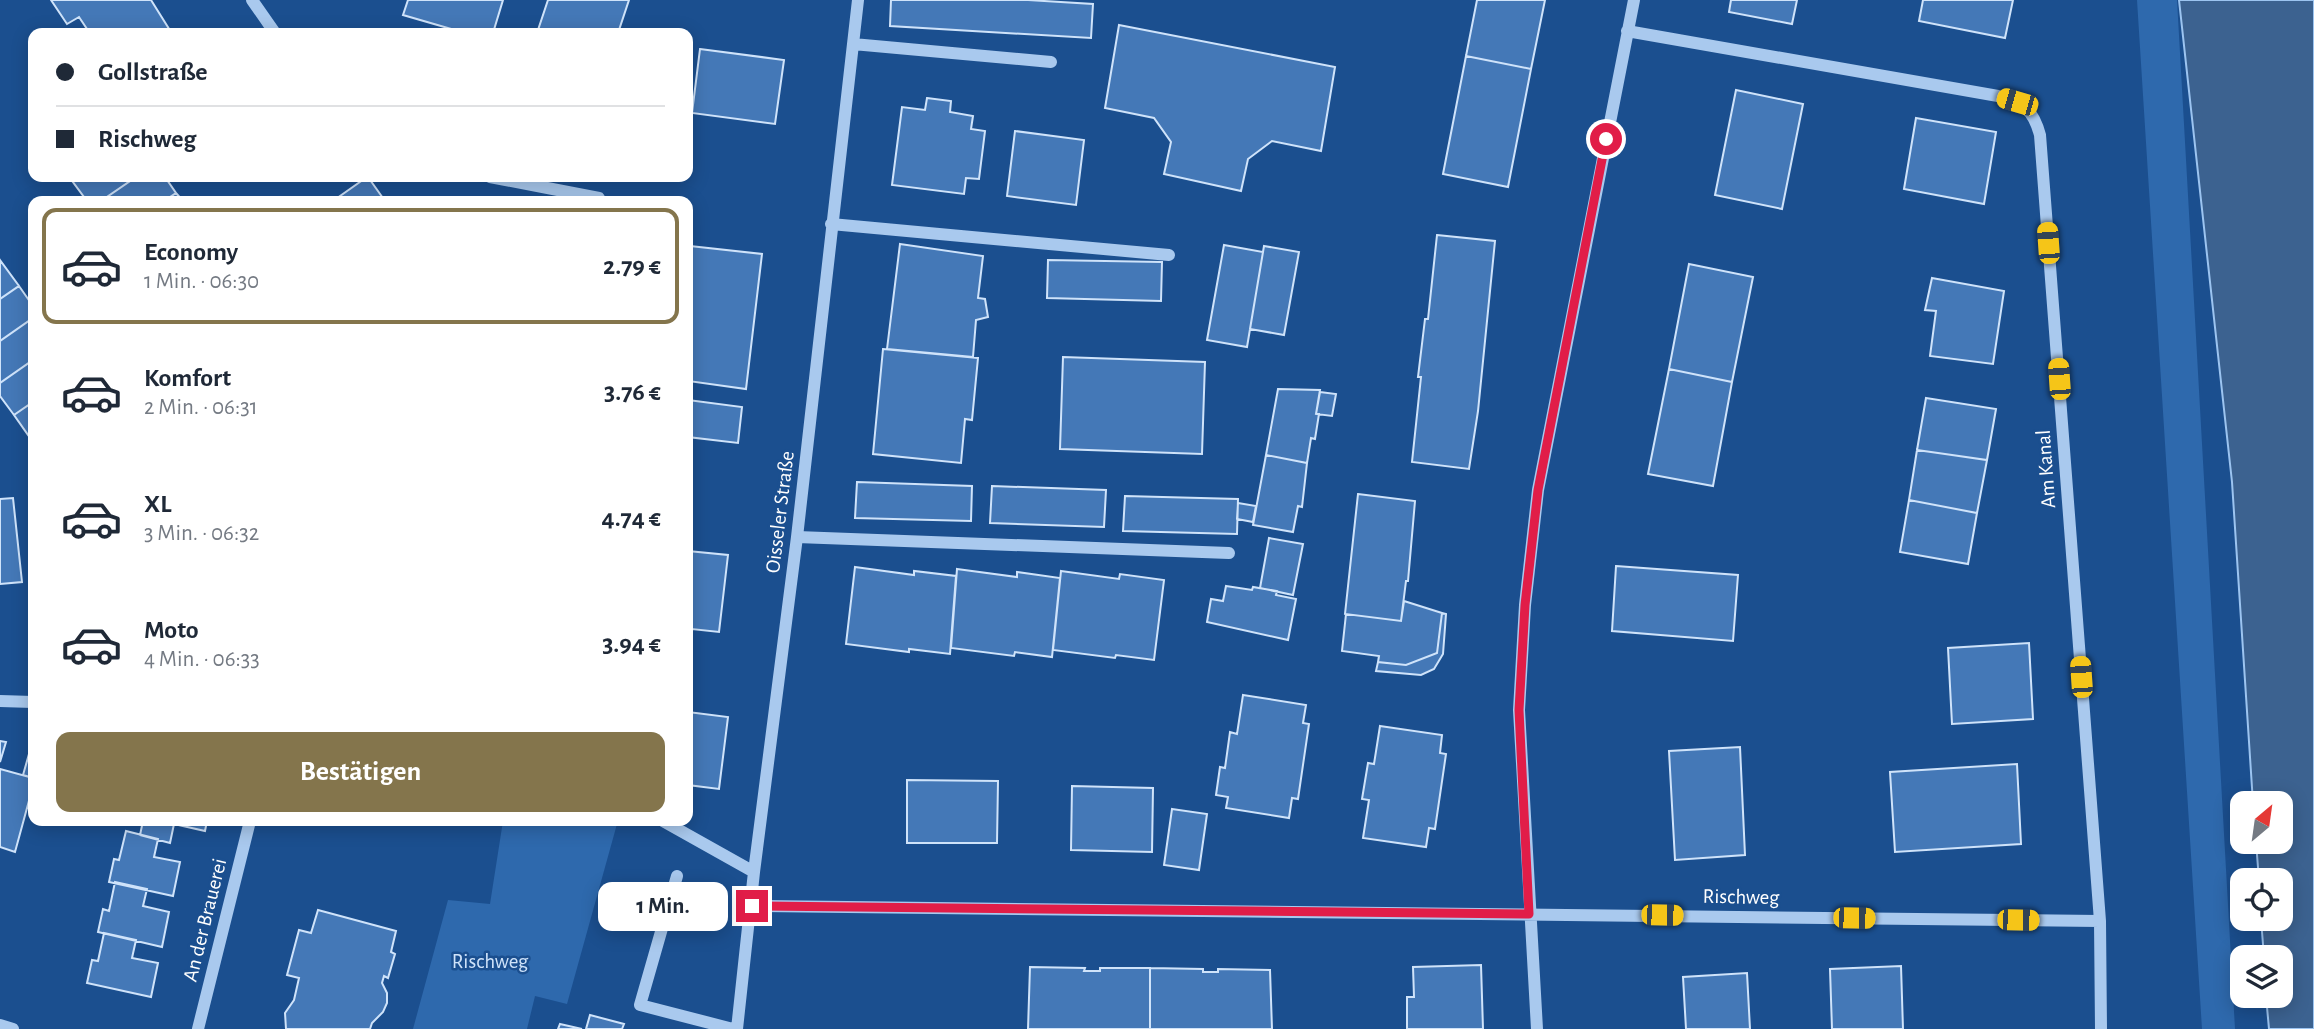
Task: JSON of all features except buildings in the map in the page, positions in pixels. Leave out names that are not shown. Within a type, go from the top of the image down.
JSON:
[{"type":"street","points":[[252,0],[272,28]]},
{"type":"street","name":"Oisseler Straße","points":[[735,1029],[797,537],[858,0]]},
{"type":"street","points":[[1537,1029],[1519,710],[1525,605],[1538,490],[1633,0]]},
{"type":"street","name":"Am Kanal","points":[[1627,31],[1998,96],[2017,102],[2028,109],[2036,119],[2040,135],[2100,921],[2101,1029]]},
{"type":"street","points":[[853,44],[1051,62]]},
{"type":"street","points":[[516,182],[589,196]]},
{"type":"street","points":[[831,224],[1169,255]]},
{"type":"street","points":[[797,537],[1229,553]]},
{"type":"street","points":[[0,701],[28,702]]},
{"type":"street","name":"An der Brauerei","points":[[198,1029],[249,826]]},
{"type":"street","points":[[672,826],[754,872]]},
{"type":"street","points":[[677,876],[640,1005],[735,1029]]},
{"type":"street","name":"Rischweg","points":[[752,906],[2100,921]]},
{"type":"street","points":[[0,1025],[13,1029]]},
{"type":"green space","points":[[2137,0],[2177,0],[2230,945],[2230,1008],[2234,1008],[2235,1029],[2202,1029]]},
{"type":"green space","name":"Rischweg","points":[[502,826],[616,826],[567,1004],[535,996],[527,1029],[413,1029],[448,900],[490,904]]},
{"type":"shaded area","points":[[2179,0],[2314,0],[2314,1029],[2269,1029],[2267,1008],[2293,1008],[2293,945],[2263,945],[2262,931],[2293,931],[2293,868],[2258,868],[2257,854],[2293,854],[2293,791],[2252,791],[2232,482]]},
{"type":"route","points":[[752,906],[1529,914],[1519,710],[1525,605],[1538,490],[1606,139]]}]
